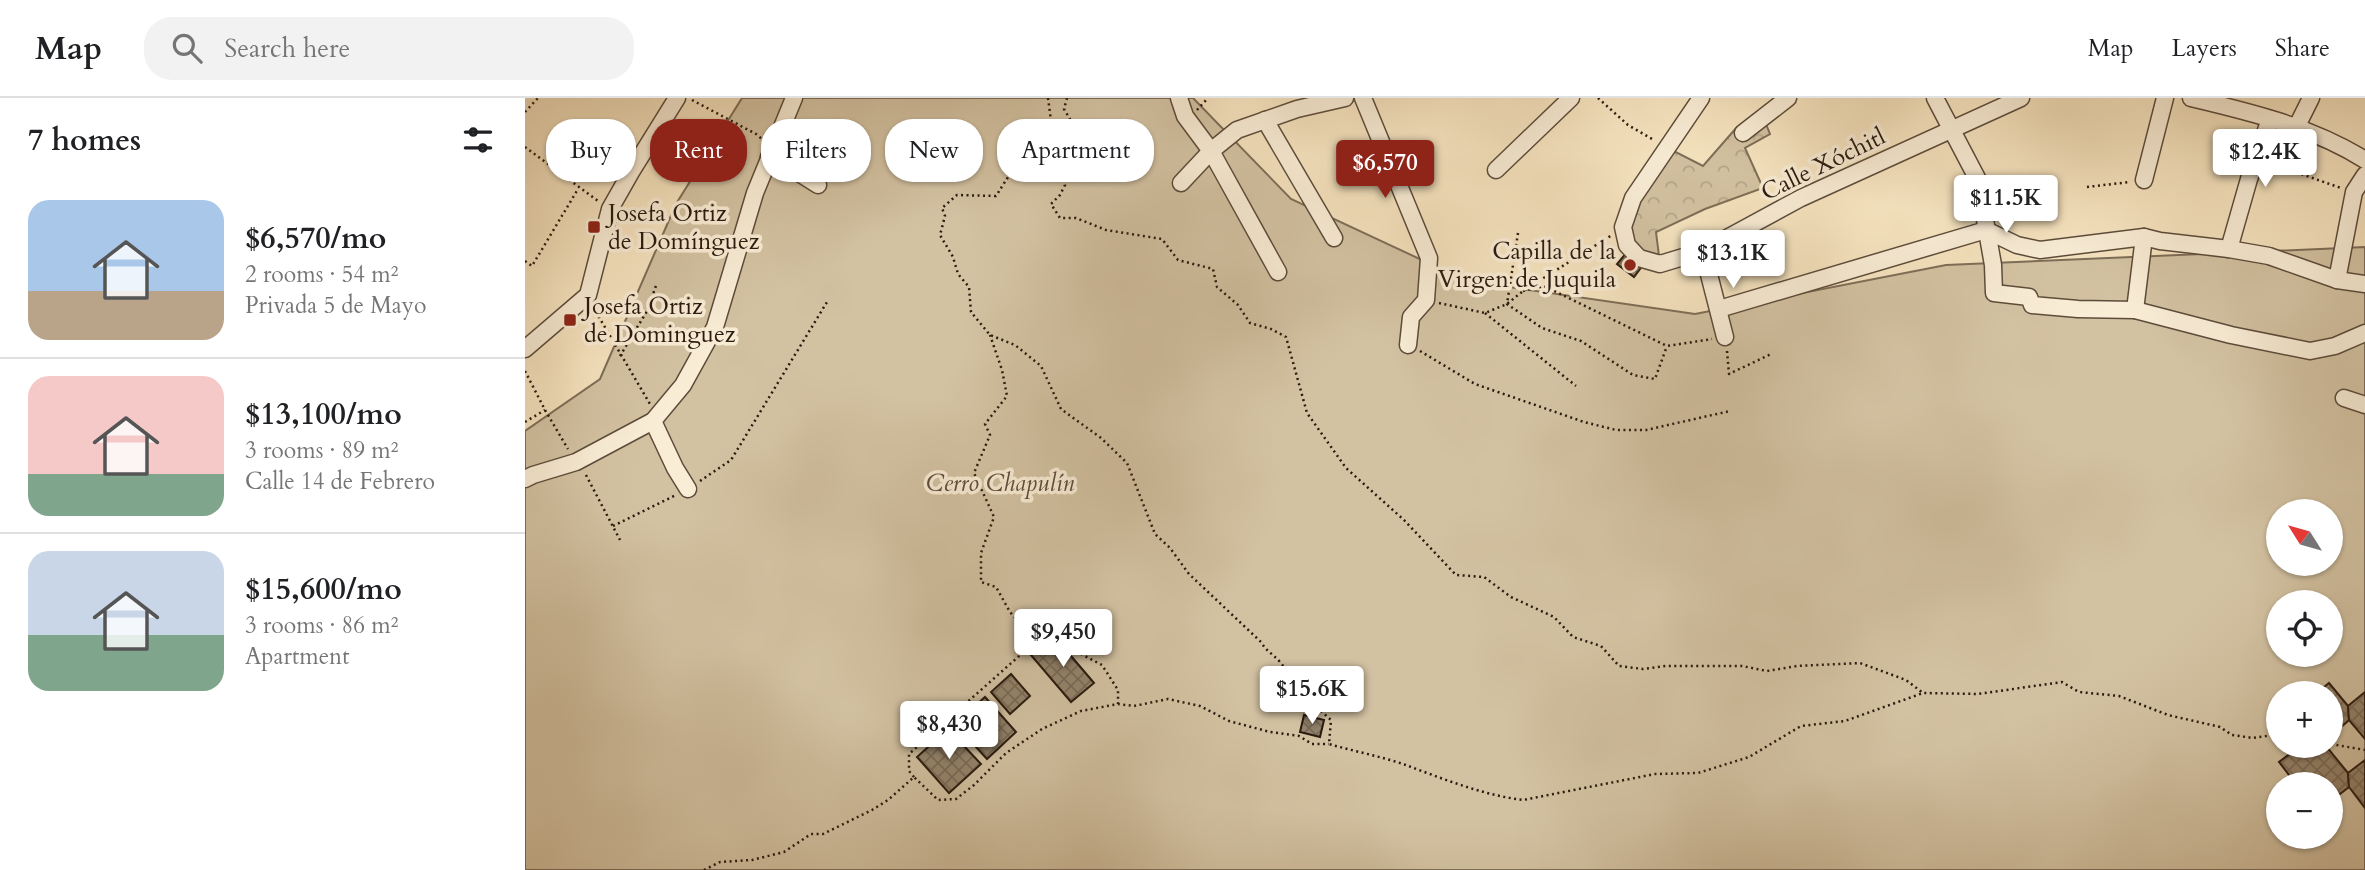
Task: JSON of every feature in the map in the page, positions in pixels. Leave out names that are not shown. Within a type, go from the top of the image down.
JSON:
[{"type":"street","points":[[525,349],[588,295],[610,209],[677,98]]},
{"type":"street","points":[[1179,98],[1188,120],[1211,151],[1278,272]]},
{"type":"street","points":[[1181,183],[1211,151],[1237,130],[1297,109],[1345,98]]},
{"type":"street","points":[[1363,98],[1429,258],[1426,300],[1411,317],[1408,345]]},
{"type":"street","points":[[1496,170],[1571,98]]},
{"type":"street","points":[[1623,227],[1633,198],[1701,98]]},
{"type":"street","points":[[1743,133],[1788,98]]},
{"type":"street","points":[[1935,98],[1978,180],[1993,265],[1994,293],[2029,297],[2032,305],[2135,310],[2231,335],[2310,351],[2335,346],[2365,333]]},
{"type":"street","name":"Calle Xóchitl","points":[[1623,227],[1627,245],[1639,258],[1660,264],[1703,251],[1801,198],[2021,98]]},
{"type":"street","points":[[2144,180],[2165,98]]},
{"type":"street","points":[[2191,98],[2296,128],[2365,160]]},
{"type":"street","points":[[2296,128],[2311,98]]},
{"type":"street","points":[[786,119],[794,100]]},
{"type":"street","points":[[2229,249],[2270,119]]},
{"type":"street","points":[[1265,121],[1334,238]]},
{"type":"street","points":[[2337,280],[2354,192],[2365,175]]},
{"type":"street","points":[[525,479],[576,462],[653,421],[683,385],[715,327],[761,178]]},
{"type":"street","points":[[1719,309],[1986,230],[2017,245],[2040,250],[2144,237],[2229,249],[2269,256],[2337,280],[2365,284]]},
{"type":"street","points":[[2135,310],[2144,237]]},
{"type":"street","points":[[1703,251],[1725,337]]},
{"type":"street","points":[[2344,398],[2365,405]]},
{"type":"street","points":[[653,421],[675,468],[688,488]]},
{"type":"path","points":[[525,112],[538,98]]},
{"type":"path","points":[[689,98],[756,134],[761,140]]},
{"type":"path","points":[[1036,640],[1010,612],[996,587],[981,582],[981,553],[994,517],[974,473],[990,435],[985,424],[1007,396],[1002,370],[990,335],[971,312],[969,287],[958,274],[953,257],[940,235],[944,216],[942,208],[957,195],[996,196],[1015,165],[1026,155],[1045,146],[1052,128],[1048,98]]},
{"type":"path","points":[[1067,98],[1064,109],[1080,129],[1068,151],[1069,160],[1061,174],[1065,185],[1051,204],[1055,212],[1060,218],[1076,218],[1106,230],[1162,239],[1178,260],[1213,269],[1217,287],[1238,306],[1250,323],[1286,337],[1307,413],[1346,468],[1404,520],[1456,575],[1484,577],[1511,597],[1554,617],[1573,637],[1601,646],[1619,666],[1643,669],[1666,666],[1742,667],[1767,671],[1797,666],[1860,663],[1906,680],[1923,693]]},
{"type":"path","points":[[1598,98],[1628,125],[1666,147]]},
{"type":"path","points":[[2296,128],[2281,167],[2354,192]]},
{"type":"path","points":[[525,147],[610,209]]},
{"type":"path","points":[[2087,187],[2144,180]]},
{"type":"path","points":[[525,261],[532,266],[579,188]]},
{"type":"path","points":[[1485,313],[1507,304],[1623,227]]},
{"type":"path","points":[[1507,304],[1518,233]]},
{"type":"path","points":[[620,356],[647,311],[657,283]]},
{"type":"path","points":[[1523,291],[1544,286],[1667,346],[1725,337],[1728,374],[1771,354]]},
{"type":"path","points":[[588,295],[620,356],[650,403],[653,421]]},
{"type":"path","points":[[1426,300],[1485,313],[1576,386]]},
{"type":"path","points":[[613,526],[688,488],[731,460],[827,302]]},
{"type":"path","points":[[1507,304],[1542,328],[1581,341],[1633,375],[1655,379],[1667,346]]},
{"type":"path","points":[[990,335],[1015,345],[1041,366],[1061,409],[1101,438],[1127,463],[1155,534],[1170,548],[1189,574],[1261,642],[1266,651],[1279,661],[1286,673],[1331,720],[1329,744]]},
{"type":"path","points":[[1408,345],[1475,384],[1584,422],[1616,430],[1646,430],[1730,411]]},
{"type":"path","points":[[525,371],[576,462],[590,480],[620,540]]},
{"type":"path","points":[[525,422],[545,410]]},
{"type":"path","points":[[1118,704],[1118,690],[1102,665],[1081,654],[1073,638],[1058,620],[909,754],[909,771],[937,800],[956,799],[1006,753],[1042,729],[1081,711],[1118,704],[1134,706],[1168,699],[1200,706],[1229,721],[1270,732],[1299,736],[1312,744],[1329,744],[1402,764],[1426,775],[1503,798],[1523,800],[1655,774],[1698,772],[1749,757],[1801,726],[1845,721],[1923,693],[1978,694],[2062,682],[2079,692],[2119,696],[2168,715],[2220,727],[2232,735],[2253,738],[2266,736]]},
{"type":"path","points":[[2343,746],[2365,750]]},
{"type":"path","points":[[704,870],[720,862],[753,860],[784,852],[811,835],[823,834],[872,810],[914,777]]},
{"type":"green space","name":"Cerro Chapulín","points":[[742,98],[1193,98],[1291,199],[1467,281],[1695,314],[1946,265],[2365,247],[2365,870],[525,870],[525,431],[600,379],[676,204],[690,182],[747,182],[747,119],[729,119]]},
{"type":"green space","points":[[1766,124],[1770,134],[1745,148],[1763,188],[1705,209],[1656,232],[1660,264],[1627,245],[1633,198],[1666,147],[1703,166],[1737,127]]},
{"type":"building","name":"Capilla de la Virgen de Juquila","points":[[1627,252],[1643,265],[1634,277],[1617,264]]},
{"type":"building","points":[[1054,636],[1094,683],[1071,702],[1031,655]]},
{"type":"building","points":[[1011,674],[1030,696],[1010,714],[991,692]]},
{"type":"building","points":[[2365,692],[2365,739],[2349,720],[2348,706]]},
{"type":"building","points":[[985,697],[1016,732],[987,759],[955,724]]},
{"type":"building","points":[[2343,700],[2348,706],[2349,720],[2343,725]]},
{"type":"building","points":[[1304,715],[1324,720],[1320,737],[1300,732]]},
{"type":"building","points":[[948,729],[981,764],[949,793],[917,757]]},
{"type":"building","points":[[2284,758],[2336,758],[2348,773],[2349,787],[2343,792],[2343,772],[2287,772],[2279,762]]},
{"type":"building","points":[[2365,760],[2365,808],[2349,787],[2348,773]]},
{"type":"place","name":"Josefa Ortiz de Domínguez","points":[[594,227]]},
{"type":"place","name":"Capilla de la Virgen de Juquila","points":[[1630,265]]},
{"type":"place","name":"Josefa Ortiz de Dominguez","points":[[570,320]]}]
